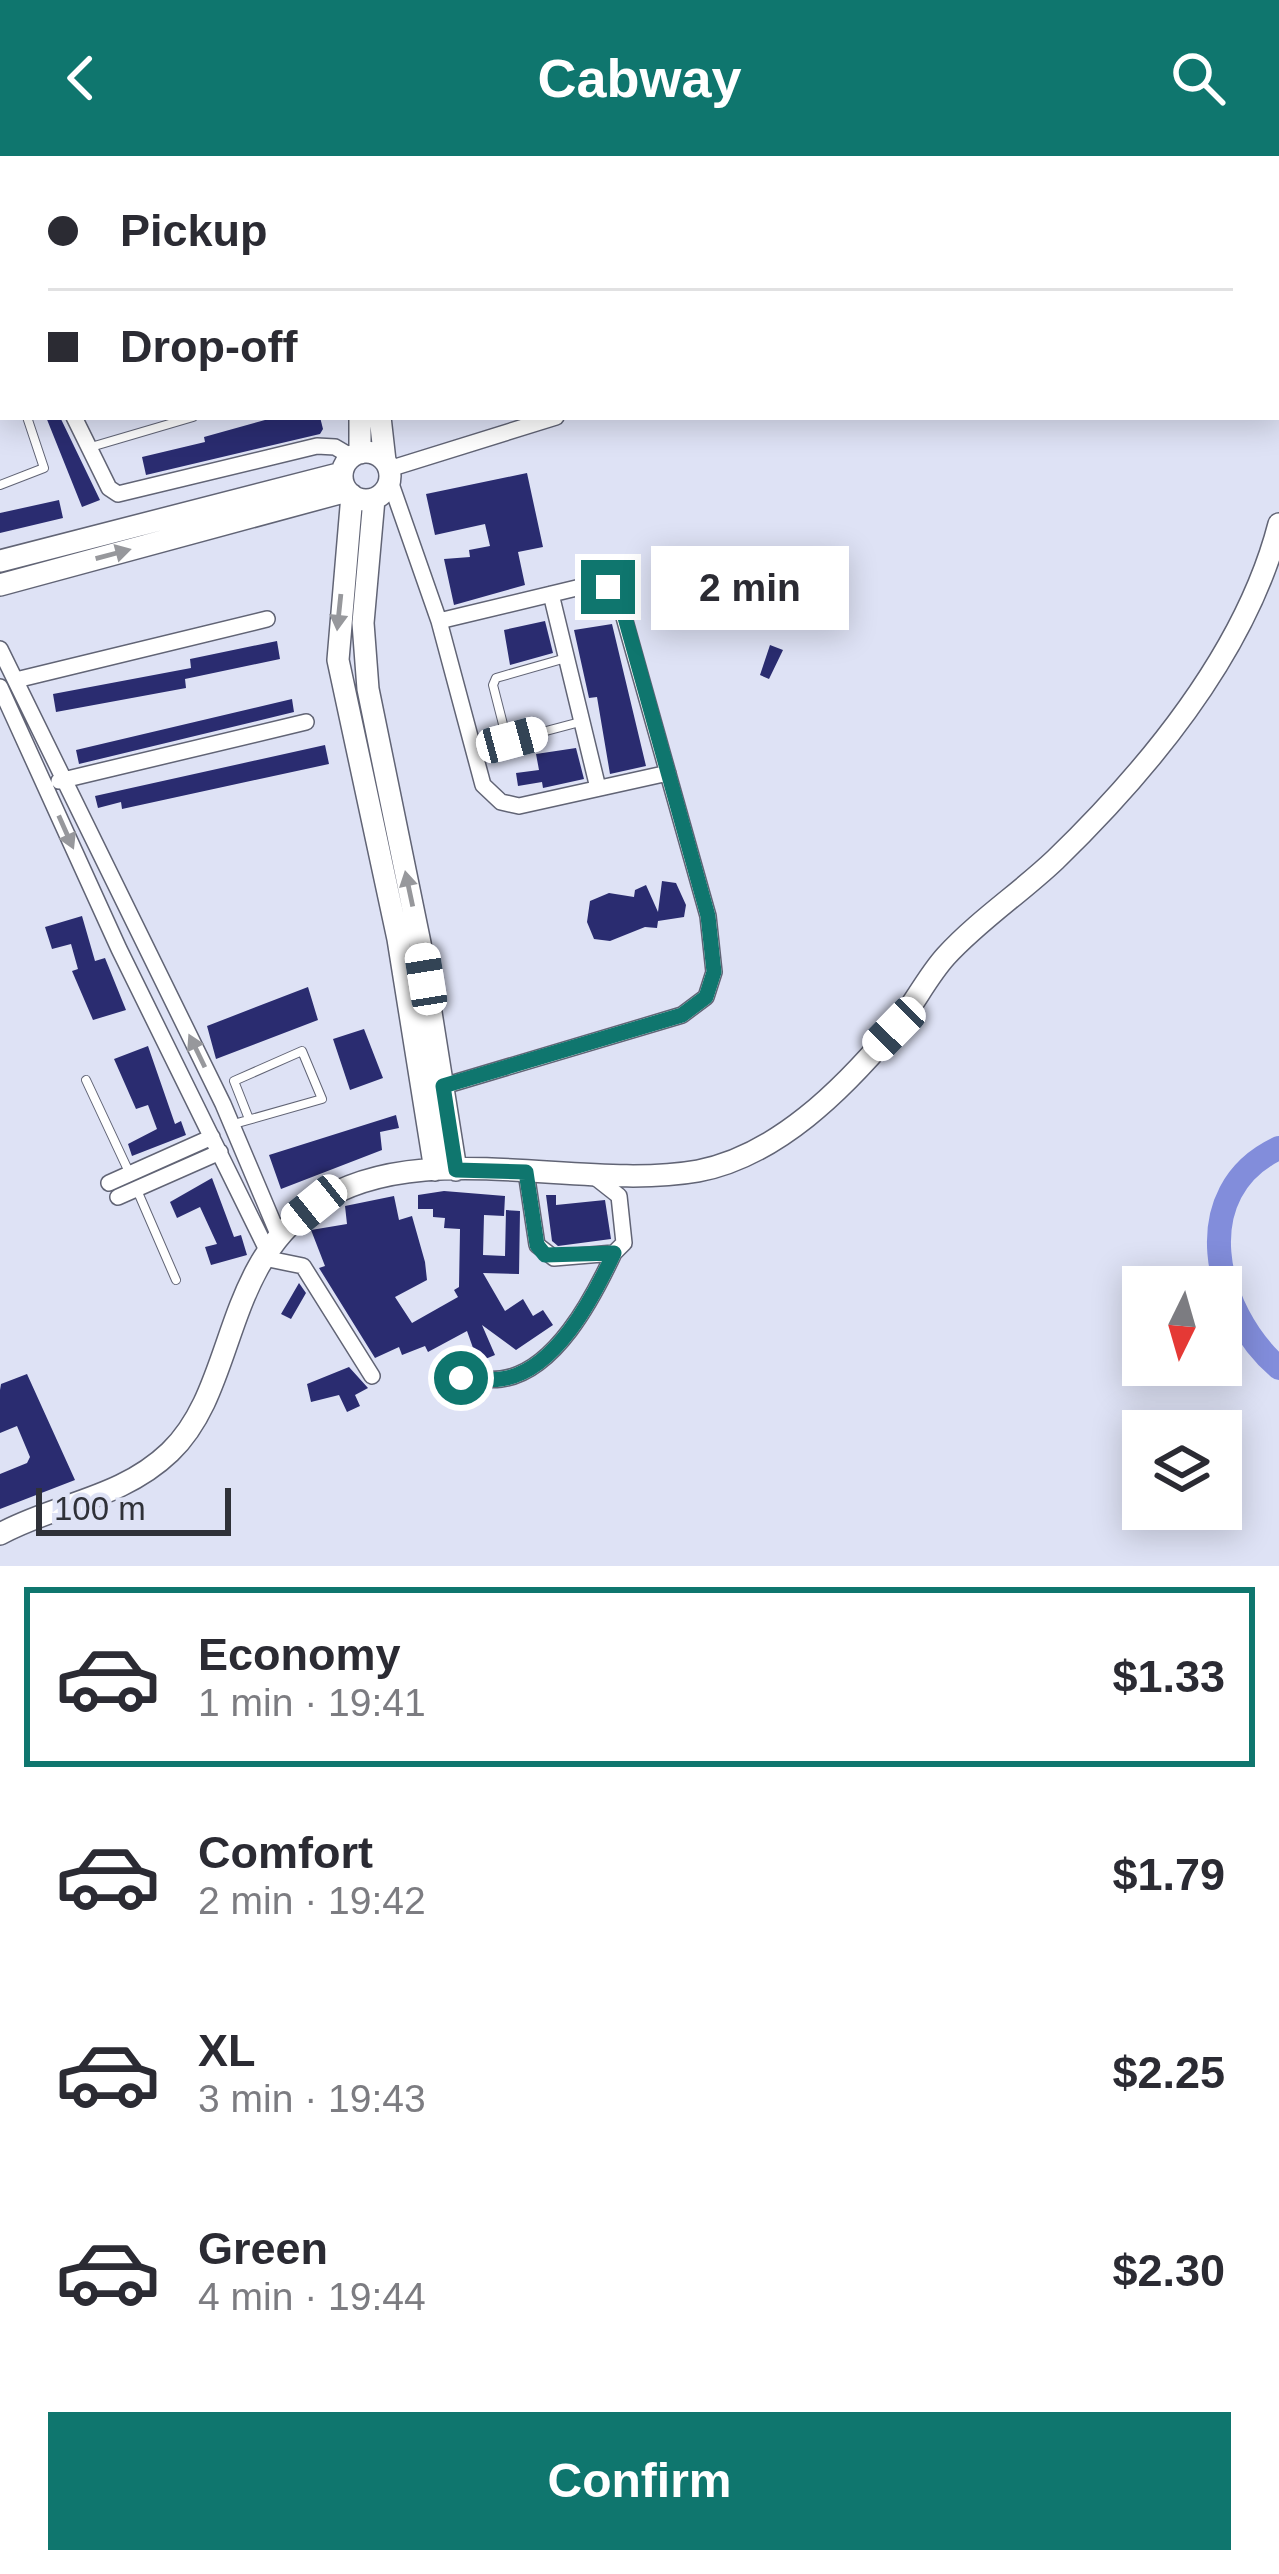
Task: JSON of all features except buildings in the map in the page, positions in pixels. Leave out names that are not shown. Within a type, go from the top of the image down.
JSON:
[{"type":"street","points":[[75,420],[109,488],[129,495],[316,446],[335,447],[355,478]]},
{"type":"street","points":[[360,420],[338,660],[433,1089],[446,1170]]},
{"type":"street","points":[[380,420],[388,470],[439,621],[483,785],[501,802],[519,806],[668,773]]},
{"type":"street","points":[[0,561],[388,470],[527,421]]},
{"type":"street","points":[[0,585],[388,470]]},
{"type":"street","points":[[0,1534],[111,1493],[174,1449],[196,1416],[270,1248],[356,1182],[446,1170],[591,1174],[701,1170],[768,1144],[812,1113],[894,1029],[941,961],[979,922],[1060,855],[1178,720],[1250,611],[1279,524]]},
{"type":"street","points":[[433,1089],[682,1015],[706,997],[714,972],[708,916],[619,596],[608,587],[589,585],[439,621]]},
{"type":"street","points":[[551,594],[598,788]]},
{"type":"street","points":[[8,684],[268,619]]},
{"type":"street","points":[[0,649],[44,784],[216,1144],[270,1248],[303,1266],[372,1376]]},
{"type":"street","points":[[8,684],[64,780],[224,1104],[241,1122],[270,1248]]},
{"type":"street","points":[[44,784],[306,722]]},
{"type":"street","points":[[113,1190],[216,1144]]},
{"type":"street","points":[[526,1172],[537,1245],[545,1255],[614,1253]]},
{"type":"street","points":[[461,1378],[502,1379],[536,1366],[593,1297],[614,1253],[624,1243],[619,1196],[591,1174]]},
{"type":"lane","points":[[0,485],[44,468],[29,420]]},
{"type":"lane","points":[[89,448],[184,420]]},
{"type":"lane","points":[[566,658],[496,678],[493,685],[506,736],[512,740],[582,721]]},
{"type":"lane","points":[[302,1051],[322,1099],[262,1120],[241,1122],[234,1081],[302,1051]]},
{"type":"lane","points":[[86,1080],[176,1280]]},
{"type":"lane","points":[[224,1104],[240,1096]]},
{"type":"waterway","points":[[1279,1148],[1250,1167],[1230,1192],[1221,1221],[1219,1253],[1238,1316],[1279,1368]]},
{"type":"route","points":[[461,1378],[502,1379],[536,1366],[593,1297],[614,1253],[545,1255],[537,1245],[526,1172],[456,1170],[443,1086],[682,1015],[706,997],[714,972],[708,916],[619,596],[608,587]]}]
